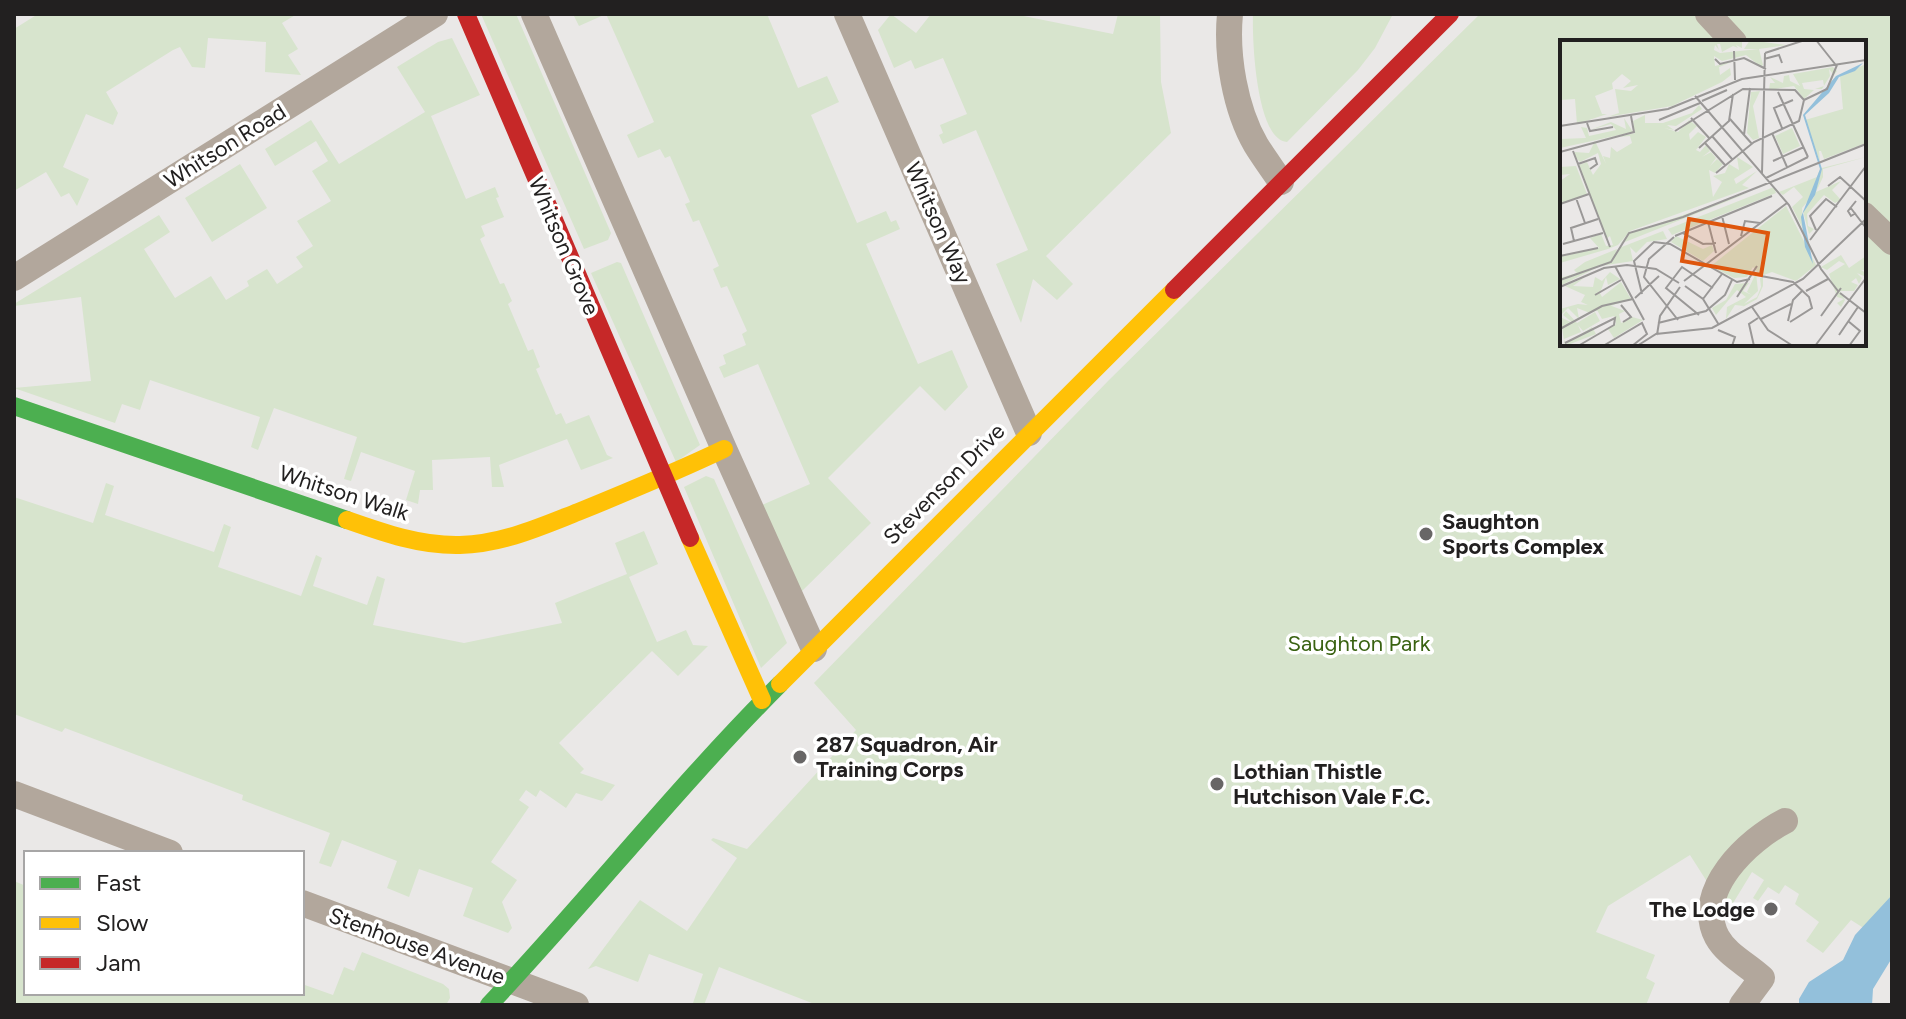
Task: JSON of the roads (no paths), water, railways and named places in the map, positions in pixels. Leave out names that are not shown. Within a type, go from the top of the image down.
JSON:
[{"type":"street","name":"Whitson Road","points":[[14,278],[435,14]]},
{"type":"street","name":"Whitson Grove","points":[[466,14],[663,478],[762,700]]},
{"type":"street","points":[[534,14],[814,649]]},
{"type":"street","name":"Whitson Way","points":[[847,14],[1029,433]]},
{"type":"street","points":[[1230,14],[1230,50],[1242,111],[1257,146],[1281,182]]},
{"type":"street","name":"Stevenson Drive","points":[[489,1005],[566,923],[719,745],[762,700],[1450,14]]},
{"type":"street","points":[[1708,14],[1732,40]]},
{"type":"street","points":[[1866,217],[1892,242]]},
{"type":"street","name":"Whitson Walk","points":[[14,406],[376,530],[429,543],[462,545],[516,536],[663,478]]},
{"type":"street","points":[[663,478],[724,449]]},
{"type":"street","points":[[14,794],[165,851]]},
{"type":"street","points":[[1742,1005],[1762,978],[1730,953],[1717,937],[1712,918],[1713,894],[1722,876],[1758,840],[1785,821]]},
{"type":"street","name":"Stenhouse Avenue","points":[[304,904],[576,1005]]},
{"type":"water","points":[[1892,895],[1892,958],[1873,989],[1872,1005],[1799,1005],[1809,982],[1843,960],[1855,935]]},
{"type":"place","name":"Saughton Sports Complex","points":[[1426,534]]},
{"type":"place","name":"287 Squadron, Air Training Corps","points":[[800,757]]},
{"type":"place","name":"Lothian Thistle Hutchison Vale F.C.","points":[[1217,784]]},
{"type":"place","name":"The Lodge","points":[[1771,909]]},
{"type":"park label","name":"Saughton Park","points":[[1359,643]]}]
